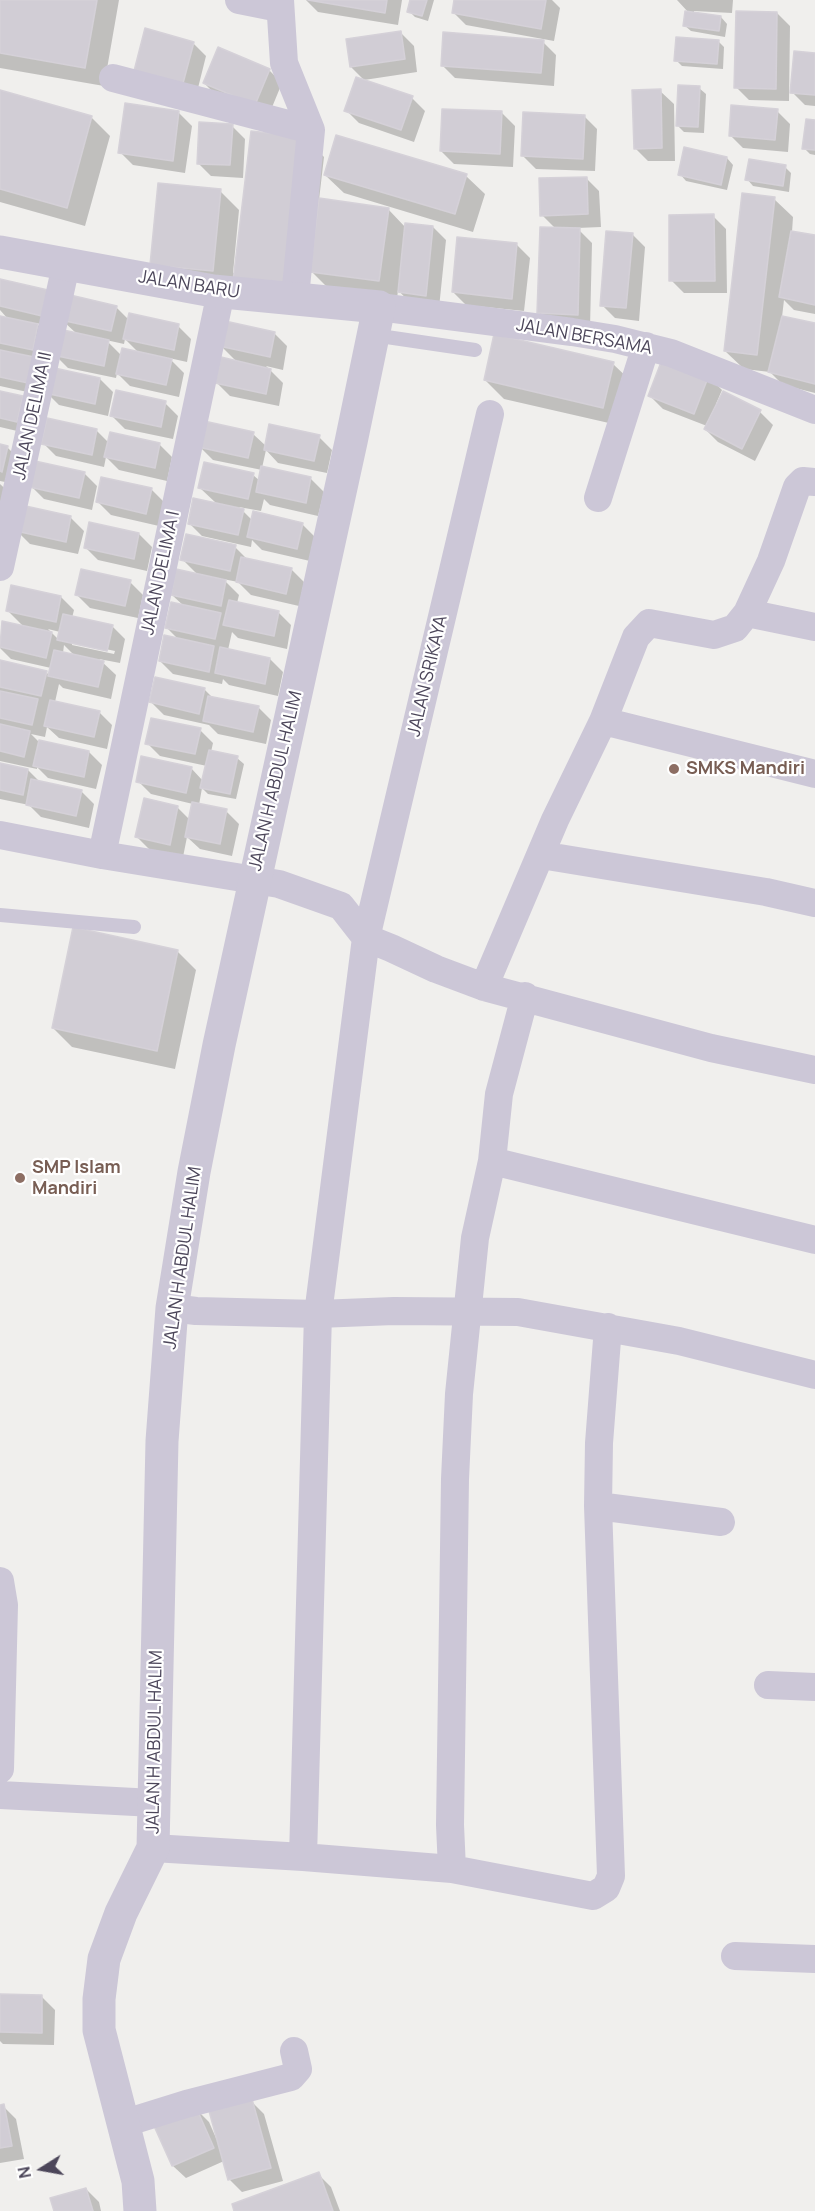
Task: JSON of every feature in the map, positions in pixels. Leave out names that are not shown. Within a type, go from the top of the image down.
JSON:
[{"type":"street","points":[[239,0],[279,4],[284,63],[312,130],[295,298]]},
{"type":"street","points":[[112,78],[312,130]]},
{"type":"street","name":"JALAN BARU","points":[[0,252],[221,292],[295,298],[376,321]]},
{"type":"street","name":"JALAN DELIMA II","points":[[0,567],[66,264]]},
{"type":"street","name":"JALAN DELIMA I","points":[[102,855],[221,292]]},
{"type":"street","name":"JALAN BERSAMA","points":[[376,321],[572,332],[646,346],[716,370],[815,410]]},
{"type":"street","name":"JALAN H ABDUL HALIM","points":[[140,2211],[138,2181],[125,2123],[106,2062],[99,2030],[99,1999],[104,1959],[114,1931],[153,1848],[162,1441],[172,1308],[196,1160],[254,879],[376,321]]},
{"type":"street","points":[[598,498],[646,346]]},
{"type":"street","name":"JALAN SRIKAYA","points":[[303,1857],[318,1314],[366,938],[490,414]]},
{"type":"street","points":[[484,987],[541,855],[603,721],[636,637],[649,623],[714,635],[735,628],[747,613],[771,561],[796,487],[803,481],[815,482]]},
{"type":"street","points":[[747,613],[815,627]]},
{"type":"street","points":[[603,721],[815,774]]},
{"type":"street","points":[[0,835],[102,855],[279,884],[340,906],[366,938],[484,987],[525,996],[711,1048],[815,1070]]},
{"type":"street","points":[[541,855],[766,892],[815,903]]},
{"type":"street","points":[[452,1869],[450,1825],[455,1479],[459,1394],[475,1238],[492,1161],[500,1094],[525,996]]},
{"type":"street","points":[[492,1161],[815,1240]]},
{"type":"street","points":[[172,1308],[196,1311],[318,1314],[518,1312],[679,1341],[815,1376]]},
{"type":"street","points":[[153,1848],[452,1869],[593,1896],[606,1888],[611,1876],[598,1506],[599,1443],[608,1327]]},
{"type":"street","points":[[598,1506],[721,1522]]},
{"type":"street","points":[[0,1581],[4,1615],[0,1769]]},
{"type":"street","points":[[768,1685],[815,1687]]},
{"type":"street","points":[[0,1795],[154,1803]]},
{"type":"street","points":[[735,1956],[815,1959]]},
{"type":"street","points":[[125,2123],[186,2104],[291,2077],[298,2069],[294,2051]]},
{"type":"lane","points":[[376,321],[475,350]]},
{"type":"lane","points":[[0,915],[134,927]]},
{"type":"building","points":[[0,0],[97,0],[85,68],[0,53]]},
{"type":"building","points":[[308,0],[387,0],[385,13]]},
{"type":"building","points":[[410,0],[427,0],[422,16],[407,12]]},
{"type":"building","points":[[454,0],[546,0],[541,29],[452,13]]},
{"type":"building","points":[[685,11],[721,16],[719,31],[683,26]]},
{"type":"building","points":[[736,11],[777,12],[776,89],[734,88]]},
{"type":"building","points":[[145,28],[194,42],[182,87],[133,75]]},
{"type":"building","points":[[401,31],[405,59],[350,67],[346,39]]},
{"type":"building","points":[[443,32],[544,40],[541,73],[441,66]]},
{"type":"building","points":[[676,37],[719,40],[717,64],[674,61]]},
{"type":"building","points":[[218,47],[270,69],[255,105],[203,83]]},
{"type":"building","points":[[794,51],[815,53],[815,95],[790,93]]},
{"type":"building","points":[[356,77],[413,96],[401,130],[344,111]]},
{"type":"building","points":[[678,85],[700,86],[698,127],[676,126]]},
{"type":"building","points":[[661,89],[662,148],[634,149],[632,90]]},
{"type":"building","points":[[0,90],[92,116],[67,208],[0,189]]},
{"type":"building","points":[[125,103],[179,111],[173,161],[118,153]]},
{"type":"building","points":[[731,105],[778,109],[775,140],[729,136]]},
{"type":"building","points":[[442,109],[502,111],[500,154],[440,151]]},
{"type":"building","points":[[523,112],[585,115],[583,159],[521,156]]},
{"type":"building","points":[[806,119],[815,120],[815,150],[802,149]]},
{"type":"building","points":[[199,122],[233,124],[230,165],[197,164]]},
{"type":"building","points":[[251,131],[305,137],[288,287],[233,281]]},
{"type":"building","points":[[336,135],[467,174],[455,214],[324,175]]},
{"type":"building","points":[[684,147],[727,157],[721,185],[678,175]]},
{"type":"building","points":[[749,159],[786,165],[783,186],[745,180]]},
{"type":"building","points":[[587,177],[588,214],[540,216],[539,178]]},
{"type":"building","points":[[158,183],[221,189],[213,271],[150,265]]},
{"type":"building","points":[[742,193],[775,197],[757,355],[724,351]]},
{"type":"building","points":[[319,198],[389,208],[379,281],[310,272]]},
{"type":"building","points":[[714,214],[715,281],[669,281],[669,215]]},
{"type":"building","points":[[405,223],[433,226],[426,296],[398,292]]},
{"type":"building","points":[[540,227],[580,228],[578,315],[537,313]]},
{"type":"building","points":[[606,231],[633,233],[626,308],[600,306]]},
{"type":"building","points":[[791,231],[815,235],[815,305],[779,297]]},
{"type":"building","points":[[457,237],[517,243],[512,299],[452,292]]},
{"type":"building","points":[[0,279],[48,290],[42,316],[0,306]]},
{"type":"building","points":[[66,294],[117,306],[111,331],[61,320]]},
{"type":"building","points":[[129,313],[179,324],[174,350],[123,339]]},
{"type":"building","points":[[0,316],[38,324],[33,350],[0,343]]},
{"type":"building","points":[[782,316],[815,323],[815,384],[768,372]]},
{"type":"building","points":[[225,321],[275,332],[270,357],[219,346]]},
{"type":"building","points":[[59,329],[109,340],[104,366],[53,355]]},
{"type":"building","points":[[494,334],[614,362],[603,408],[484,380]]},
{"type":"building","points":[[122,348],[172,359],[166,385],[116,374]]},
{"type":"building","points":[[0,350],[34,357],[28,383],[0,377]]},
{"type":"building","points":[[221,357],[271,369],[266,394],[215,383]]},
{"type":"building","points":[[663,357],[709,375],[694,414],[648,396]]},
{"type":"building","points":[[50,367],[100,378],[95,404],[45,393]]},
{"type":"building","points":[[116,390],[166,401],[161,427],[110,416]]},
{"type":"building","points":[[0,391],[23,396],[17,422],[0,418]]},
{"type":"building","points":[[723,391],[761,410],[742,449],[704,429]]},
{"type":"building","points":[[47,418],[97,429],[92,455],[41,444]]},
{"type":"building","points":[[204,421],[254,432],[248,458],[198,447]]},
{"type":"building","points":[[269,424],[320,435],[314,461],[264,450]]},
{"type":"building","points":[[110,432],[160,443],[155,468],[104,457]]},
{"type":"building","points":[[0,444],[8,446],[2,472],[0,471]]},
{"type":"building","points":[[35,461],[85,472],[79,498],[29,487]]},
{"type":"building","points":[[204,462],[254,473],[248,499],[198,488]]},
{"type":"building","points":[[261,466],[311,477],[306,503],[256,492]]},
{"type":"building","points":[[101,477],[152,488],[146,514],[96,502]]},
{"type":"building","points":[[193,498],[244,509],[238,535],[188,524]]},
{"type":"building","points":[[21,505],[71,516],[66,542],[16,531]]},
{"type":"building","points":[[253,511],[303,523],[297,549],[247,537]]},
{"type":"building","points":[[89,522],[139,533],[134,559],[84,548]]},
{"type":"building","points":[[186,534],[236,545],[230,571],[180,560]]},
{"type":"building","points":[[241,557],[292,568],[286,594],[236,582]]},
{"type":"building","points":[[81,569],[131,580],[125,606],[75,595]]},
{"type":"building","points":[[176,569],[226,580],[221,606],[171,595]]},
{"type":"building","points":[[11,585],[61,596],[56,622],[6,611]]},
{"type":"building","points":[[229,600],[279,611],[274,636],[223,625]]},
{"type":"building","points":[[171,602],[221,613],[215,639],[165,628]]},
{"type":"building","points":[[63,614],[113,625],[107,651],[57,640]]},
{"type":"building","points":[[2,621],[52,632],[46,658],[0,647]]},
{"type":"building","points":[[164,635],[214,646],[209,672],[159,661]]},
{"type":"building","points":[[220,647],[270,658],[265,684],[215,673]]},
{"type":"building","points":[[54,650],[104,661],[98,687],[48,676]]},
{"type":"building","points":[[0,660],[47,671],[41,696],[0,687]]},
{"type":"building","points":[[155,677],[205,688],[199,714],[149,702]]},
{"type":"building","points":[[0,691],[38,699],[32,725],[0,718]]},
{"type":"building","points":[[208,696],[259,706],[253,732],[203,721]]},
{"type":"building","points":[[50,700],[100,711],[94,737],[44,726]]},
{"type":"building","points":[[151,718],[201,728],[195,754],[145,744]]},
{"type":"building","points":[[0,724],[30,731],[24,757],[0,751]]},
{"type":"building","points":[[39,740],[89,751],[84,777],[33,766]]},
{"type":"building","points":[[209,750],[238,756],[230,794],[200,788]]},
{"type":"building","points":[[141,756],[192,767],[186,793],[136,782]]},
{"type":"building","points":[[0,763],[28,769],[23,795],[0,790]]},
{"type":"building","points":[[31,779],[82,790],[76,816],[26,805]]},
{"type":"building","points":[[144,798],[178,806],[170,845],[135,837]]},
{"type":"building","points":[[192,802],[227,809],[220,844],[185,837]]},
{"type":"building","points":[[73,927],[178,950],[157,1051],[52,1028]]},
{"type":"building","points":[[0,1994],[42,1995],[42,2033],[0,2032]]},
{"type":"building","points":[[252,2099],[271,2168],[228,2180],[209,2111]]},
{"type":"building","points":[[4,2104],[12,2146],[0,2148],[0,2105]]},
{"type":"building","points":[[196,2107],[214,2148],[172,2166],[154,2126]]},
{"type":"building","points":[[319,2172],[333,2211],[234,2211],[232,2204]]},
{"type":"building","points":[[86,2188],[93,2211],[54,2211],[50,2198]]},
{"type":"place","name":"SMKS Mandiri","points":[[674,769]]},
{"type":"place","name":"SMP Islam Mandiri","points":[[20,1178]]}]
